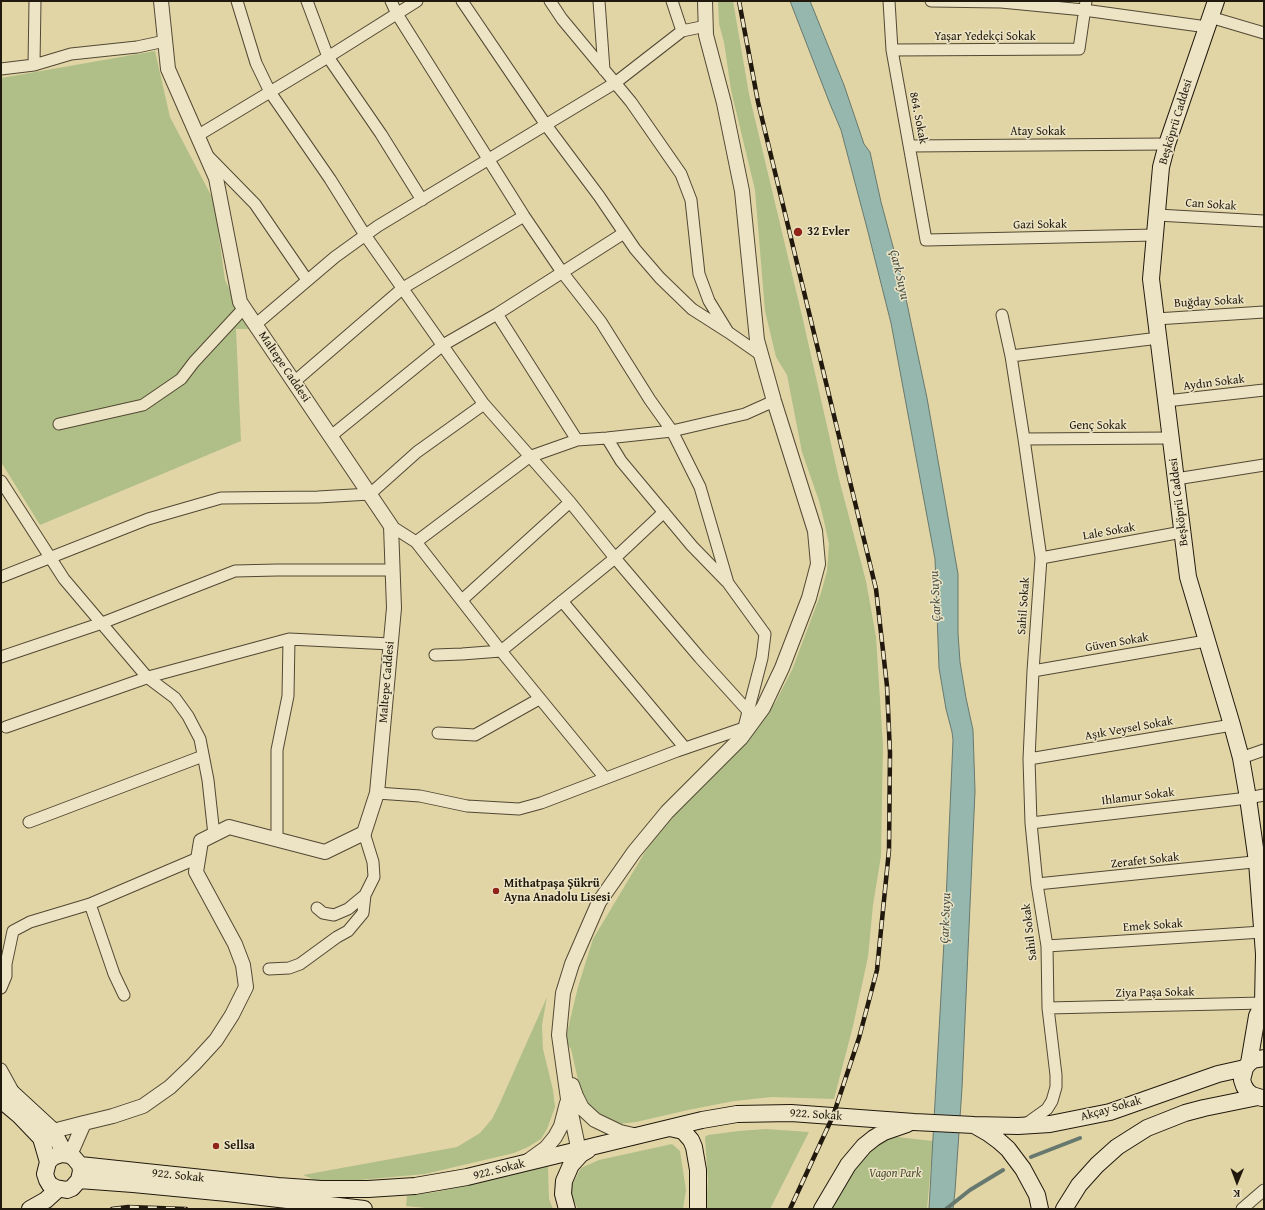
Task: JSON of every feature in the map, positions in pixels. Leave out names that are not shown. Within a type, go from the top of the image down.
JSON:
[{"type":"main road","name":"Beşköprü Caddesi","points":[[1216,1],[1167,144],[1161,167],[1151,279],[1188,577],[1241,758],[1260,862],[1264,954],[1263,1005],[1257,1016],[1253,1063],[1242,1080],[1244,1086],[1252,1095],[1261,1097]]},
{"type":"main road","name":"Akçay Sokak","points":[[974,1125],[1024,1126],[1050,1124],[1094,1116],[1253,1063]]},
{"type":"main road","points":[[1,1083],[9,1098],[19,1115],[41,1138],[48,1162],[45,1174],[50,1185],[58,1189],[67,1190],[72,1188],[73,1164],[53,1131],[9,1098]]},
{"type":"main road","points":[[1064,1209],[1079,1185],[1097,1164],[1117,1147],[1147,1128],[1204,1108],[1261,1097]]},
{"type":"main road","name":"922. Sokak","points":[[73,1164],[278,1186],[321,1189],[368,1189],[415,1186],[439,1183],[517,1165],[574,1158],[597,1146],[702,1120],[746,1113],[791,1113],[974,1125],[999,1141],[1024,1168],[1037,1195],[1040,1209]]},
{"type":"main road","name":"922. Sokak","points":[[822,1209],[848,1165],[864,1146],[884,1132],[920,1122]]},
{"type":"main road","points":[[670,1128],[683,1131],[691,1140],[697,1154],[698,1209]]},
{"type":"main road","points":[[48,1162],[53,1157],[58,1155],[73,1164]]},
{"type":"main road","points":[[567,1209],[563,1188],[564,1181],[574,1158]]},
{"type":"main road","name":"922. Sokak","points":[[73,1164],[219,1192],[364,1209]]},
{"type":"main road","points":[[30,1209],[46,1200],[58,1189]]},
{"type":"street","points":[[34,65],[35,1]]},
{"type":"street","name":"Maltepe Caddesi","points":[[161,1],[168,69],[216,178],[240,302],[391,526],[394,608],[391,644],[377,793],[364,833]]},
{"type":"street","points":[[238,1],[256,63],[270,92],[330,179],[366,235],[484,404],[570,502],[614,558],[748,711]]},
{"type":"street","points":[[307,1],[328,57],[381,134],[422,200]]},
{"type":"street","points":[[391,1],[397,14],[524,216],[562,272],[601,322],[650,400],[672,431],[700,488],[728,583]]},
{"type":"street","points":[[197,136],[417,1]]},
{"type":"street","points":[[462,1],[546,125],[599,196],[635,249],[655,272],[692,309],[761,355]]},
{"type":"street","points":[[550,1],[562,19],[632,102],[681,174],[692,200],[699,274],[709,301],[728,332]]},
{"type":"street","points":[[599,1],[604,70]]},
{"type":"street","points":[[672,1],[682,31]]},
{"type":"street","points":[[574,1158],[575,1132],[568,1098],[559,1036],[563,993],[572,964],[599,902],[634,852],[667,812],[742,733],[763,708],[782,668],[809,598],[818,564],[815,531],[756,340],[742,191],[724,103],[706,35],[705,1]]},
{"type":"street","name":"864. Sokak","points":[[889,1],[892,50],[926,240]]},
{"type":"street","points":[[931,1],[1001,2],[1085,6],[1209,22],[1264,32]]},
{"type":"street","name":"Yaşar Yedekçi Sokak","points":[[892,50],[1079,49],[1085,6]]},
{"type":"street","points":[[256,325],[335,256],[366,235],[615,83],[682,31],[706,26]]},
{"type":"street","points":[[1,69],[34,65],[70,54],[137,47],[165,41]]},
{"type":"street","name":"Atay Sokak","points":[[910,146],[1167,144]]},
{"type":"street","points":[[205,154],[255,204],[307,280]]},
{"type":"street","name":"Can Sokak","points":[[1157,214],[1264,221]]},
{"type":"street","points":[[294,382],[403,288],[524,216]]},
{"type":"street","points":[[331,436],[443,345],[497,314],[624,233]]},
{"type":"street","name":"Gazi Sokak","points":[[926,240],[1155,235]]},
{"type":"street","points":[[59,424],[143,405],[181,379],[194,362],[244,308]]},
{"type":"street","name":"Buğday Sokak","points":[[1156,319],[1264,312]]},
{"type":"street","points":[[497,314],[577,440]]},
{"type":"street","name":"Sahil Sokak","points":[[1002,315],[1011,356],[1041,558],[1033,670],[1029,759],[1031,823],[1037,884],[1047,946],[1048,1008],[1056,1075],[1056,1087],[1052,1101],[1047,1109],[1024,1126]]},
{"type":"street","points":[[1011,356],[1159,338]]},
{"type":"street","name":"Aydın Sokak","points":[[1166,401],[1264,390]]},
{"type":"street","points":[[416,542],[530,457],[577,440],[672,431],[745,414],[774,402]]},
{"type":"street","points":[[1,576],[148,519],[221,498],[318,497],[370,494],[418,452],[484,404]]},
{"type":"street","points":[[607,438],[621,462],[692,546],[728,583],[765,634],[762,658],[742,733]]},
{"type":"street","name":"Genç Sokak","points":[[1024,439],[1171,438]]},
{"type":"street","points":[[1176,479],[1264,465]]},
{"type":"street","points":[[1,481],[49,558],[64,578],[147,677],[175,698],[188,716],[200,739],[208,780],[214,835]]},
{"type":"street","points":[[462,600],[570,502]]},
{"type":"street","points":[[435,655],[501,651],[614,558],[664,512]]},
{"type":"street","points":[[391,526],[416,542],[501,651],[605,778]]},
{"type":"street","name":"Lale Sokak","points":[[1041,558],[1182,532]]},
{"type":"street","points":[[1,657],[102,623],[235,571],[393,570]]},
{"type":"street","points":[[562,601],[685,748]]},
{"type":"street","points":[[6,727],[147,677],[288,639],[391,644]]},
{"type":"street","points":[[277,839],[277,750],[288,696],[288,639]]},
{"type":"street","name":"Güven Sokak","points":[[1033,670],[1206,640]]},
{"type":"street","points":[[438,733],[475,735],[540,699]]},
{"type":"street","name":"Aşık Veysel Sokak","points":[[1029,759],[1232,725]]},
{"type":"street","points":[[377,793],[420,796],[467,806],[519,809],[541,803],[685,748],[742,733]]},
{"type":"street","points":[[1241,758],[1264,750]]},
{"type":"street","points":[[29,822],[203,756]]},
{"type":"street","name":"Ihlamur Sokak","points":[[1031,823],[1264,795]]},
{"type":"street","points":[[53,1131],[113,1116],[143,1106],[170,1086],[194,1064],[216,1040],[232,1015],[246,987],[244,965],[235,944],[196,872],[201,842],[229,827],[325,852],[364,833],[373,862],[374,877],[365,895],[363,913],[348,931],[337,937],[300,964],[289,968],[269,969]]},
{"type":"street","points":[[1,988],[6,976],[6,964],[13,931],[30,922],[90,904],[198,858]]},
{"type":"street","name":"Zerafet Sokak","points":[[1037,884],[1260,862]]},
{"type":"street","points":[[317,908],[323,913],[334,916],[348,909],[365,895]]},
{"type":"street","points":[[90,904],[114,974],[124,995]]},
{"type":"street","name":"Emek Sokak","points":[[1047,946],[1262,932]]},
{"type":"street","name":"Ziya Paşa Sokak","points":[[1048,1008],[1263,1005]]},
{"type":"street","points":[[561,1054],[576,1096],[582,1108],[599,1124],[620,1132],[639,1136]]},
{"type":"street","points":[[1,1069],[9,1098]]},
{"type":"street","points":[[517,1165],[536,1156],[555,1137],[562,1126],[568,1098]]},
{"type":"street","points":[[73,1164],[84,1123]]},
{"type":"street","points":[[1242,1209],[1264,1190]]},
{"type":"green space","points":[[718,1],[733,1],[749,94],[839,479],[866,581],[876,637],[883,746],[881,856],[873,905],[868,957],[853,1026],[834,1099],[772,1097],[734,1101],[636,1122],[619,1124],[592,1111],[581,1093],[571,1049],[565,1041],[578,987],[593,939],[645,852],[667,820],[775,703],[792,670],[821,593],[827,571],[829,544],[824,521],[819,501],[802,452],[787,375],[776,357],[765,311],[755,190],[731,90],[724,42],[719,24]]},
{"type":"green space","points":[[155,51],[170,117],[214,201],[225,280],[248,329],[236,329],[241,441],[40,525],[1,462],[1,78]]},
{"type":"green space","points":[[547,997],[542,1025],[543,1049],[553,1090],[555,1107],[547,1129],[541,1139],[514,1153],[425,1174],[360,1180],[317,1181],[303,1175],[457,1147],[480,1133],[492,1119],[499,1105]]},
{"type":"green space","points":[[766,1129],[809,1132],[770,1209],[706,1209],[708,1181],[705,1137],[708,1135]]},
{"type":"green space","name":"Vagon Park","points":[[879,1135],[933,1141],[927,1209],[827,1209]]},
{"type":"green space","points":[[672,1144],[680,1151],[686,1190],[683,1209],[578,1209],[571,1191],[573,1183],[581,1168],[599,1160]]},
{"type":"green space","points":[[548,1166],[549,1199],[553,1209],[436,1209],[406,1206],[407,1196],[436,1192]]},
{"type":"water","name":"Çark Suyu","points":[[790,1],[810,1],[844,85],[864,144],[870,152],[881,202],[902,280],[927,398],[958,574],[958,633],[960,662],[973,730],[975,791],[962,1088],[953,1209],[929,1209],[945,924],[953,740],[939,668],[935,559],[891,323],[867,228],[841,130]]},
{"type":"waterway","points":[[1031,1157],[1080,1138]]},
{"type":"waterway","points":[[946,1209],[970,1190],[1003,1170]]},
{"type":"railway","points":[[739,1],[758,102],[876,589],[887,686],[890,753],[889,850],[877,970],[859,1038],[833,1116],[790,1209]]},
{"type":"railway","points":[[112,1209],[128,1207],[186,1209]]},
{"type":"place","name":"32 Evler","points":[[798,232]]},
{"type":"place","name":"Mithatpaşa Şükrü Ayna Anadolu Lisesi","points":[[496,891]]},
{"type":"place","name":"Sellsa","points":[[216,1146]]}]
